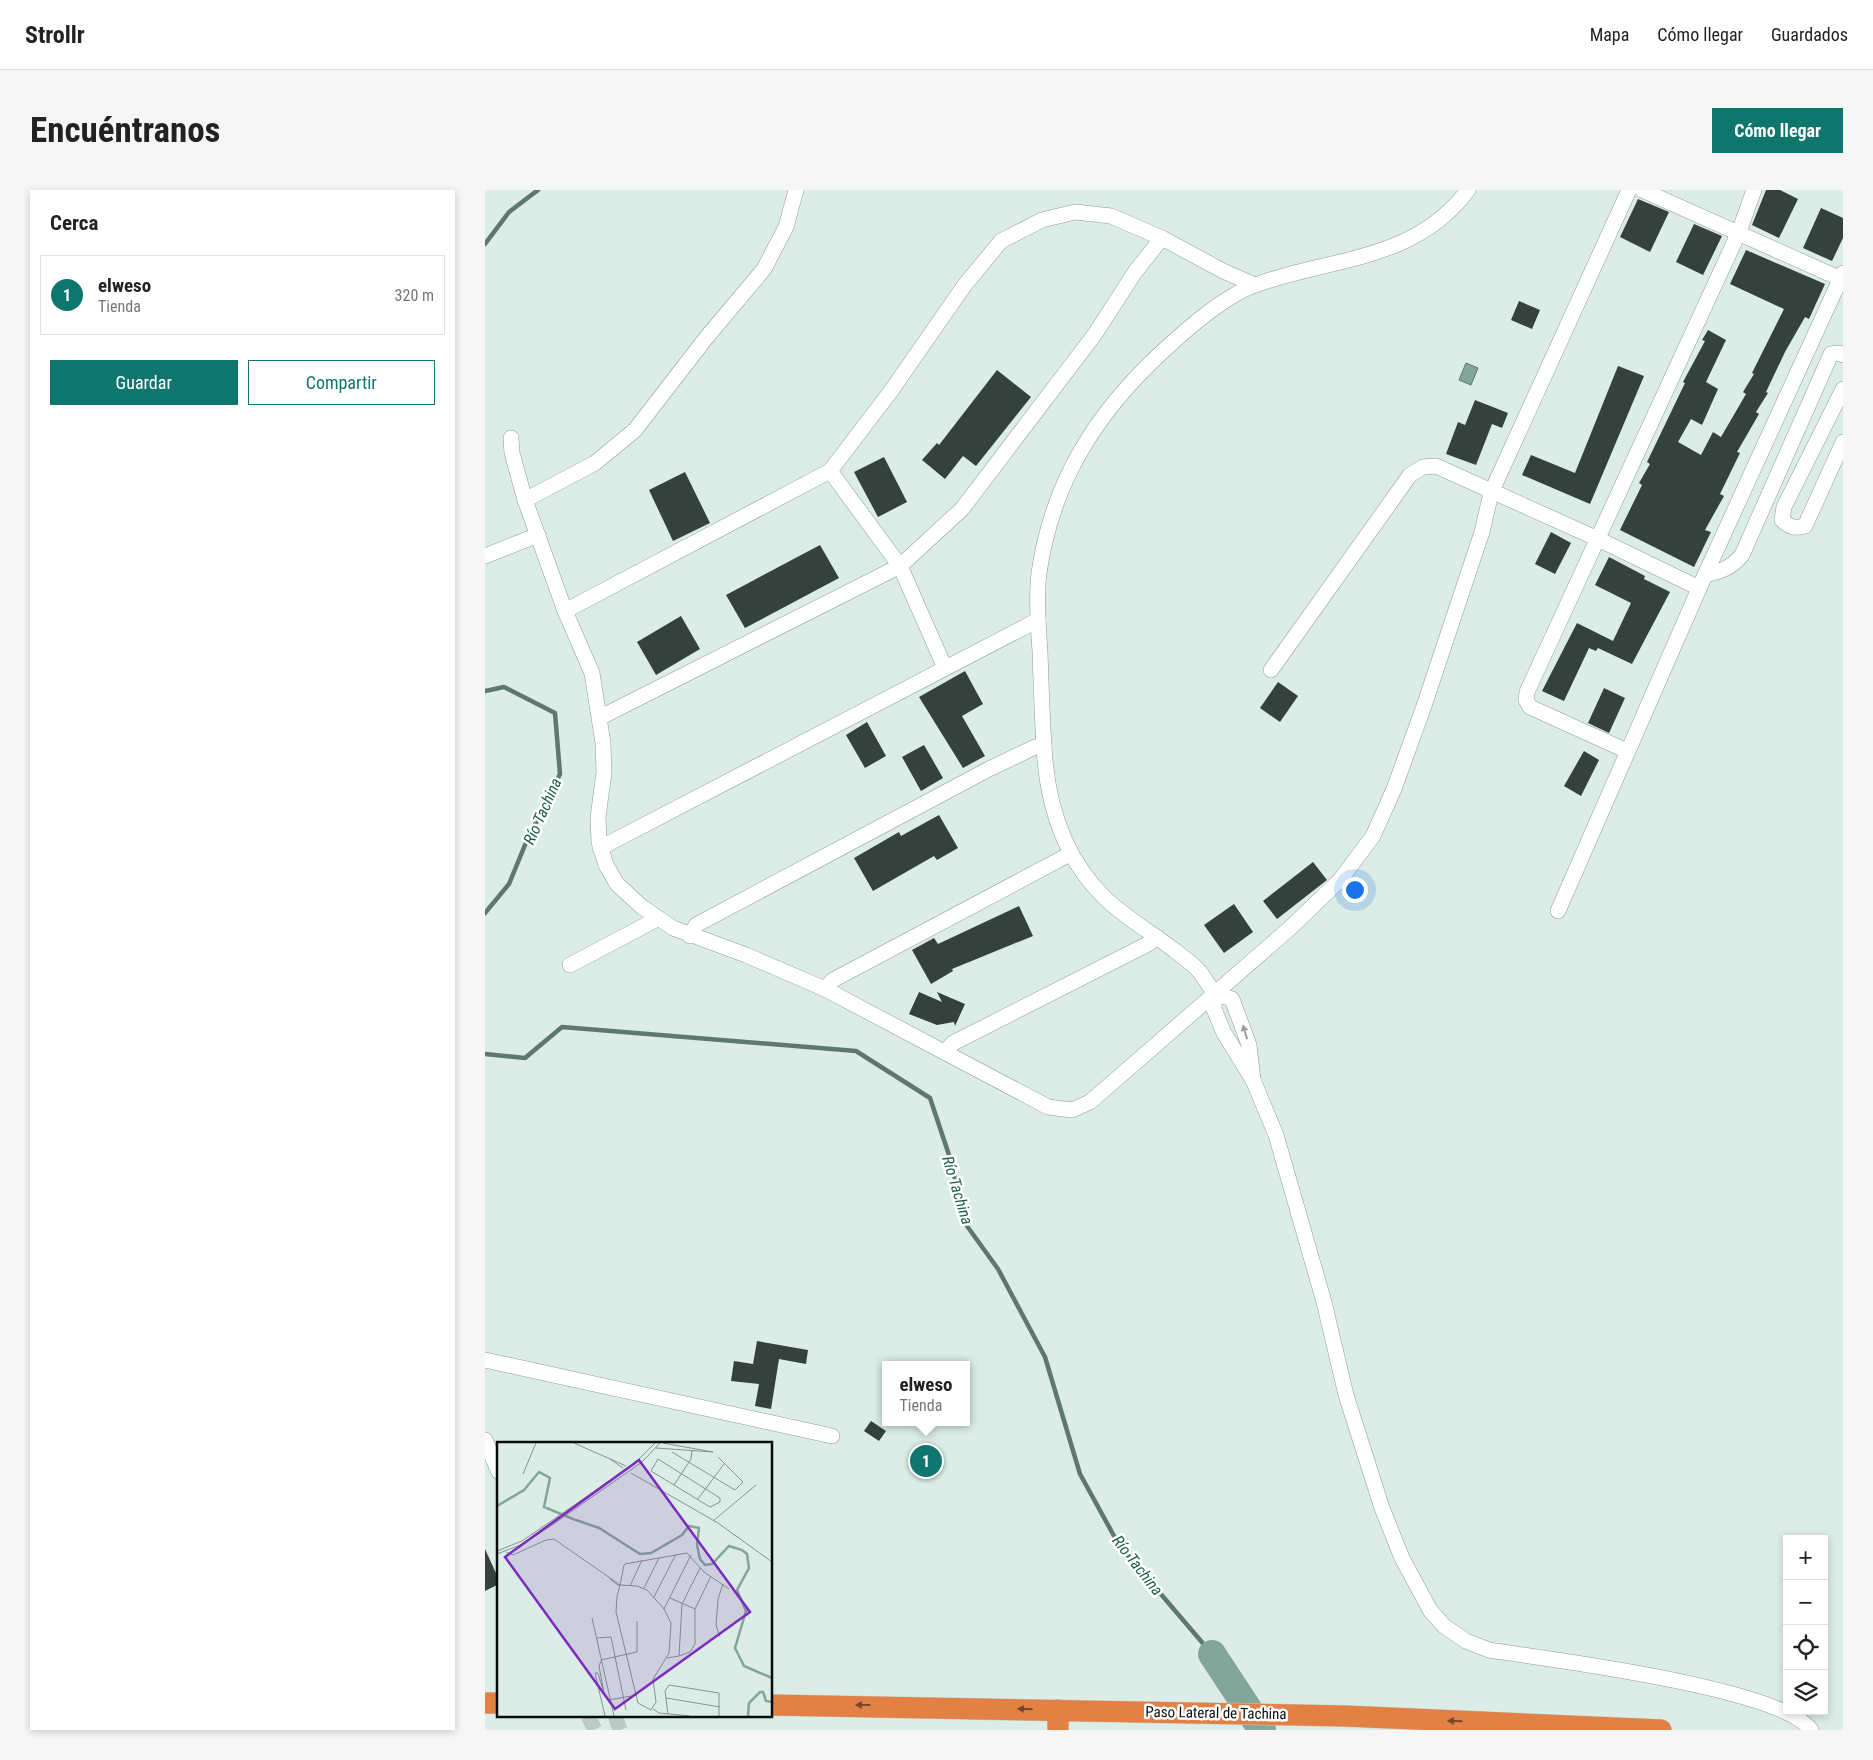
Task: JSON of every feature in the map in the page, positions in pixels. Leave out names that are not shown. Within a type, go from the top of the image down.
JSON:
[{"type":"highway","name":"Paso Lateral de Tachina","points":[[773,1705],[1058,1720],[1127,1711],[1345,1716],[1661,1730]]},
{"type":"street","points":[[525,500],[595,463],[635,430],[706,338],[764,269],[786,227],[796,190]]},
{"type":"street","points":[[1253,1080],[1249,1045],[1232,999],[1215,993],[1198,970],[1157,936],[1106,899],[1070,854],[1058,826],[1051,798],[1044,746],[1038,620],[1039,575],[1047,536],[1061,492],[1077,455],[1098,422],[1134,378],[1166,348],[1222,304],[1255,285],[1397,246],[1427,230],[1449,213],[1468,190]]},
{"type":"street","points":[[511,438],[511,453],[537,535],[565,611],[592,673],[601,717],[604,772],[598,823],[600,848],[606,865],[617,884],[657,919],[690,936],[746,955],[825,989],[1048,1107],[1072,1110],[1090,1102],[1289,929],[1340,880],[1373,836],[1394,789],[1424,706],[1482,532],[1491,492],[1629,190]]},
{"type":"street","points":[[1558,911],[1702,582],[1842,276],[1642,190]]},
{"type":"street","points":[[1627,750],[1529,707],[1526,700],[1527,692],[1739,232],[1754,190]]},
{"type":"street","points":[[565,611],[830,471],[891,391],[964,286],[1001,241],[1042,220],[1075,212],[1111,216],[1162,238],[1223,271],[1255,285]]},
{"type":"street","points":[[601,717],[900,566],[962,508],[1095,334],[1135,272],[1162,238]]},
{"type":"street","points":[[1271,670],[1410,475],[1423,467],[1436,466],[1598,539],[1702,582],[1724,571],[1742,555],[1831,354],[1839,353],[1843,355]]},
{"type":"street","points":[[1843,388],[1784,507],[1782,520],[1785,524],[1795,528],[1805,526],[1843,442]]},
{"type":"street","points":[[830,471],[900,566],[945,668]]},
{"type":"street","points":[[485,556],[537,535]]},
{"type":"street","points":[[600,848],[1038,620]]},
{"type":"street","points":[[690,936],[696,925],[989,769],[1035,746],[1044,746]]},
{"type":"street","points":[[825,989],[833,980],[1070,854]]},
{"type":"street","points":[[570,965],[657,919]]},
{"type":"street","points":[[945,1052],[953,1043],[1148,944],[1157,936]]},
{"type":"street","points":[[1215,993],[1213,1009],[1224,1033],[1253,1080],[1276,1135],[1324,1302],[1346,1395],[1382,1508],[1402,1558],[1417,1587],[1435,1615],[1444,1626],[1466,1641],[1489,1650],[1644,1675],[1730,1693],[1799,1718],[1811,1730]]},
{"type":"street","points":[[485,1360],[832,1436]]},
{"type":"street","points":[[485,1440],[497,1467]]},
{"type":"shaded area","points":[[1466,363],[1478,368],[1471,385],[1459,380]]},
{"type":"building","points":[[1766,190],[1780,190],[1798,199],[1779,238],[1752,225]]},
{"type":"building","points":[[1638,199],[1669,212],[1650,252],[1620,237]]},
{"type":"building","points":[[1821,208],[1843,218],[1843,238],[1832,261],[1803,248]]},
{"type":"building","points":[[1694,224],[1722,236],[1703,275],[1676,262]]},
{"type":"building","points":[[1746,250],[1825,284],[1809,319],[1805,317],[1785,352],[1766,392],[1768,393],[1756,412],[1759,414],[1737,452],[1740,453],[1720,494],[1724,496],[1705,530],[1711,532],[1694,567],[1620,530],[1642,485],[1639,483],[1650,464],[1647,462],[1685,383],[1683,382],[1705,341],[1702,340],[1708,330],[1726,340],[1706,382],[1718,389],[1702,425],[1691,419],[1678,442],[1701,455],[1713,432],[1721,437],[1746,394],[1743,392],[1754,374],[1752,373],[1784,309],[1730,284]]},
{"type":"building","points":[[1519,301],[1540,310],[1532,329],[1511,320]]},
{"type":"building","points":[[1618,366],[1644,376],[1590,504],[1522,475],[1531,455],[1575,473]]},
{"type":"building","points":[[997,370],[1031,397],[976,466],[963,456],[945,479],[922,460],[937,443],[939,445]]},
{"type":"building","points":[[1475,400],[1508,413],[1502,428],[1492,424],[1476,465],[1446,454],[1458,422],[1465,425]]},
{"type":"building","points":[[884,457],[907,502],[878,517],[854,472]]},
{"type":"building","points":[[685,472],[710,523],[673,541],[649,490]]},
{"type":"building","points":[[1551,532],[1571,543],[1555,574],[1535,564]]},
{"type":"building","points":[[820,545],[839,578],[745,628],[726,595]]},
{"type":"building","points":[[1609,557],[1645,576],[1644,579],[1670,592],[1632,664],[1598,648],[1596,651],[1589,648],[1564,701],[1542,691],[1577,623],[1613,641],[1631,603],[1595,585]]},
{"type":"building","points":[[681,616],[700,649],[656,675],[637,642]]},
{"type":"building","points":[[965,671],[983,704],[962,716],[985,756],[963,768],[919,697]]},
{"type":"building","points":[[1278,682],[1298,696],[1280,722],[1260,708]]},
{"type":"building","points":[[1604,688],[1625,698],[1609,733],[1588,723]]},
{"type":"building","points":[[867,722],[886,756],[865,768],[846,735]]},
{"type":"building","points":[[924,745],[943,778],[921,791],[902,757]]},
{"type":"building","points":[[1584,751],[1599,760],[1581,796],[1564,786]]},
{"type":"building","points":[[939,815],[958,848],[937,860],[934,856],[873,891],[854,858],[899,832],[901,836]]},
{"type":"building","points":[[1313,862],[1327,880],[1277,919],[1263,901]]},
{"type":"building","points":[[1234,904],[1253,932],[1224,953],[1204,925]]},
{"type":"building","points":[[1019,906],[1033,936],[952,969],[953,971],[931,984],[912,950],[934,938],[938,944]]},
{"type":"building","points":[[919,992],[942,1002],[937,992],[965,1004],[955,1026],[954,1022],[937,1025],[909,1014]]},
{"type":"building","points":[[757,1341],[808,1350],[806,1364],[779,1359],[771,1409],[755,1406],[759,1384],[731,1381],[734,1361],[753,1364]]},
{"type":"building","points":[[871,1421],[886,1431],[879,1441],[864,1431]]},
{"type":"building","points":[[485,1549],[497,1576],[497,1585],[485,1591]]},
{"type":"waterway","name":"Río Tachina","points":[[485,244],[509,212],[538,190]]},
{"type":"waterway","name":"Río Tachina","points":[[485,691],[504,687],[555,713],[560,774],[525,845],[509,884],[485,913]]},
{"type":"waterway","name":"Río Tachina","points":[[485,1054],[525,1058],[562,1027],[856,1051],[930,1098],[949,1155],[967,1226],[998,1269],[1045,1357],[1080,1474],[1119,1545],[1212,1654]]},
{"type":"waterway","name":"Río Tachina","points":[[1212,1654],[1262,1730]]},
{"type":"tunnel","points":[[589,1718],[595,1730]]},
{"type":"tunnel","points":[[616,1718],[620,1730]]},
{"type":"place","name":"elweso","points":[[926,1461]]}]
